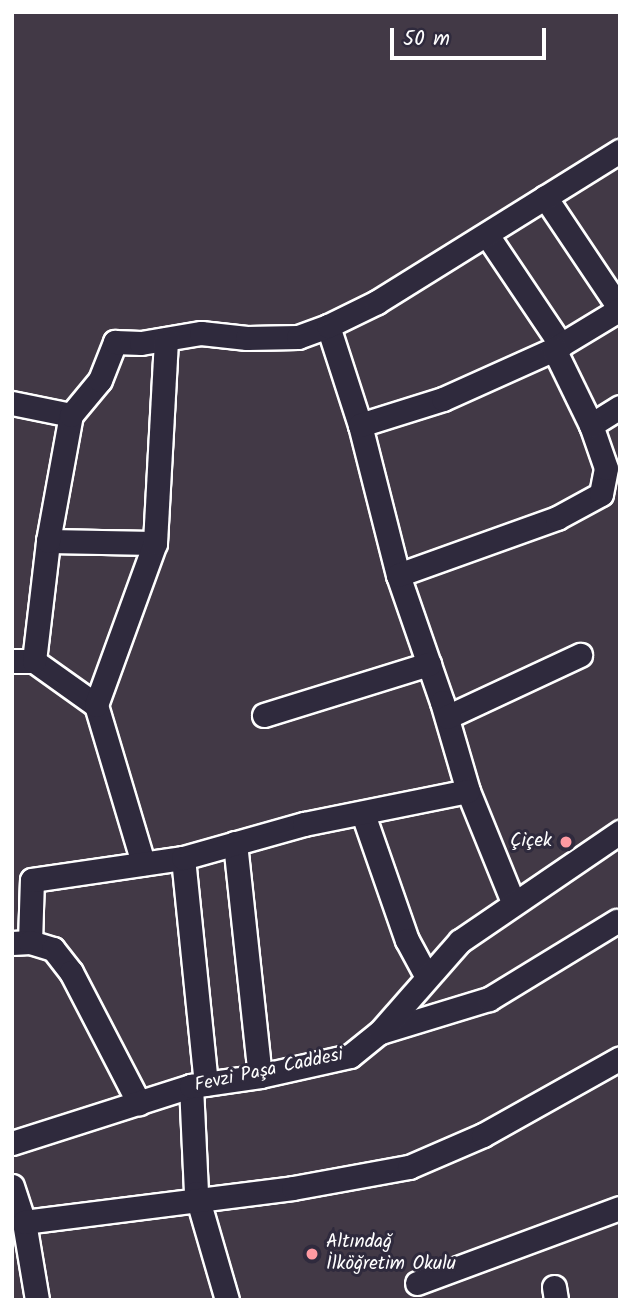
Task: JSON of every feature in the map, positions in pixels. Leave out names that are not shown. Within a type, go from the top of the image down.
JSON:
[{"type":"street","points":[[96,705],[23,661],[71,415],[100,380],[115,342],[166,339],[201,332],[247,338],[298,337],[328,326],[377,302],[620,151]]},
{"type":"street","points":[[360,425],[443,398],[558,347],[620,309],[545,197]]},
{"type":"street","points":[[398,575],[557,518],[601,494],[606,468],[558,347],[487,234]]},
{"type":"street","points":[[328,326],[360,425],[398,575],[447,718],[468,791],[513,902]]},
{"type":"street","points":[[144,863],[96,705],[156,543],[166,339]]},
{"type":"street","points":[[12,403],[71,415]]},
{"type":"street","points":[[591,425],[620,407]]},
{"type":"street","points":[[48,541],[156,543]]},
{"type":"street","points":[[447,718],[580,655]]},
{"type":"street","points":[[264,715],[429,664]]},
{"type":"street","points":[[139,1102],[71,972],[53,949],[21,943],[32,880],[183,858],[304,824],[468,791]]},
{"type":"street","points":[[363,814],[407,940],[427,977]]},
{"type":"street","name":"Fevzi Paşa Caddesi","points":[[12,1143],[198,1085],[260,1076],[350,1056],[380,1032],[460,941],[513,902],[620,832]]},
{"type":"street","points":[[235,843],[260,1076]]},
{"type":"street","points":[[183,858],[198,1085],[198,1200],[228,1300]]},
{"type":"street","points":[[380,1032],[489,999],[617,921]]},
{"type":"street","points":[[24,1222],[146,1209],[293,1188],[409,1167],[483,1135],[620,1058]]},
{"type":"street","points":[[12,1186],[24,1222],[37,1300]]},
{"type":"street","points":[[417,1283],[620,1208]]},
{"type":"place","name":"Çiçek","points":[[566,842]]},
{"type":"place","name":"Altındağ İlköğretim Okulu","points":[[312,1254]]}]
